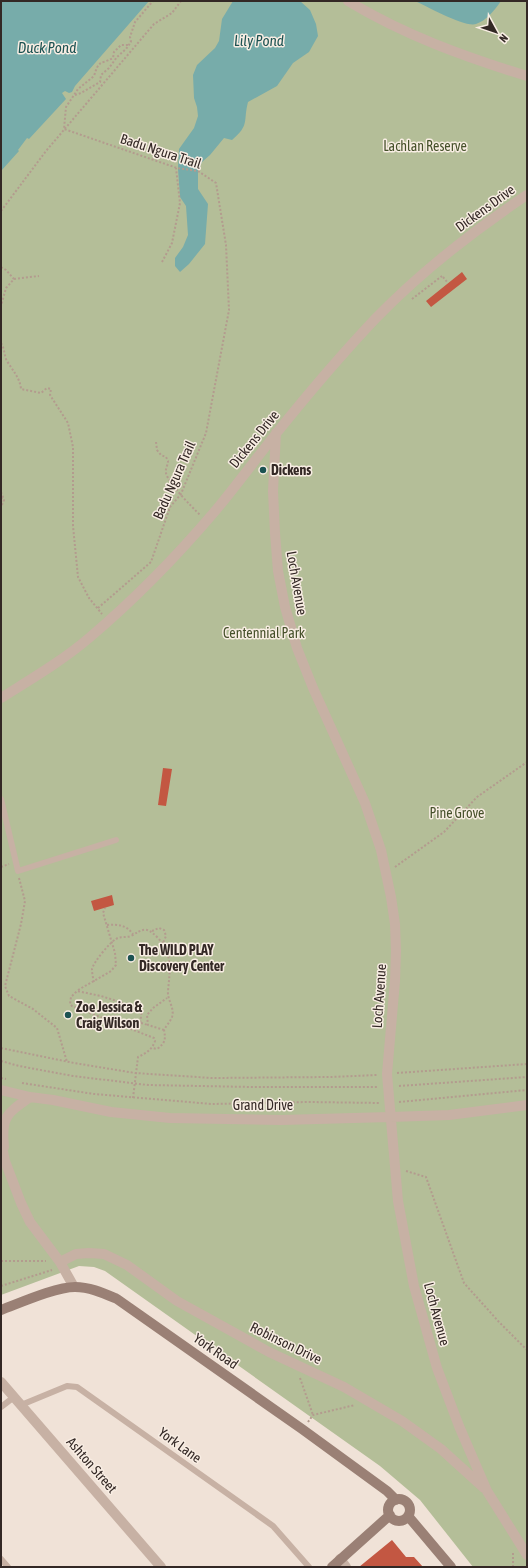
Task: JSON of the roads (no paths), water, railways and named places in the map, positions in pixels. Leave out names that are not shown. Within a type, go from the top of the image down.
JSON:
[{"type":"main road","name":"York Road","points":[[1,1310],[42,1295],[74,1287],[91,1289],[104,1294],[128,1307],[345,1460],[387,1491],[396,1500]]},
{"type":"main road","points":[[403,1499],[408,1503],[410,1510],[408,1516],[402,1520],[396,1520],[390,1516],[389,1507],[396,1500],[403,1499]]},
{"type":"main road","points":[[332,1567],[343,1563],[390,1516]]},
{"type":"main road","points":[[408,1516],[451,1567]]},
{"type":"street","points":[[348,1],[367,12],[413,34],[468,57],[527,76]]},
{"type":"street","name":"Dickens Drive","points":[[1,698],[58,662],[88,639],[151,580],[206,521],[276,433],[376,318],[404,291],[484,225],[527,195]]},
{"type":"street","name":"Loch Avenue","points":[[276,433],[273,491],[275,533],[278,571],[285,607],[297,648],[313,688],[365,803],[381,850],[395,924],[395,981],[387,1074],[398,1201],[414,1286],[437,1368],[459,1426],[488,1491],[527,1555]]},
{"type":"street","name":"Grand Drive","points":[[1,1090],[111,1112],[170,1118],[281,1120],[449,1115],[527,1105]]},
{"type":"street","points":[[5,1161],[5,1118],[12,1109],[30,1097]]},
{"type":"street","points":[[1,1142],[5,1161],[20,1203],[30,1222],[60,1262],[74,1287]]},
{"type":"street","name":"Robinson Drive","points":[[60,1262],[76,1254],[89,1253],[104,1254],[127,1265],[177,1301],[269,1352],[344,1387],[402,1420],[440,1449],[488,1491]]},
{"type":"street","name":"Ashton Street","points":[[1,1382],[161,1567]]},
{"type":"lane","points":[[1,799],[18,871],[116,840]]},
{"type":"lane","name":"York Lane","points":[[21,1405],[67,1386],[77,1386],[273,1526],[309,1567]]},
{"type":"lane","points":[[1,1407],[14,1396]]},
{"type":"lane","points":[[1,1559],[8,1567]]},
{"type":"water","name":"Duck Pond","points":[[1,1],[149,1],[75,86],[72,92],[69,93],[65,91],[62,93],[66,99],[29,139],[27,138],[18,150],[19,151],[1,171]]},
{"type":"water","name":"Lily Pond","points":[[233,1],[300,1],[310,10],[316,24],[318,36],[309,52],[293,63],[277,86],[248,102],[244,126],[238,135],[232,140],[224,138],[202,162],[198,171],[198,189],[208,204],[205,244],[189,264],[180,272],[175,266],[175,258],[183,247],[188,235],[186,206],[180,197],[178,169],[179,149],[194,128],[198,116],[194,98],[193,75],[197,65],[215,48],[219,41],[222,19]]},
{"type":"water","points":[[415,1],[501,1],[487,18],[476,24],[471,24],[455,20]]},
{"type":"place","name":"Dickens","points":[[263,470]]},
{"type":"place","name":"The WILD PLAY Discovery Center","points":[[131,958]]},
{"type":"place","name":"Zoe Jessica & Craig Wilson","points":[[68,1015]]},
{"type":"park label","name":"Lachlan Reserve","points":[[425,146]]},
{"type":"park label","name":"Centennial Park","points":[[264,633]]},
{"type":"park label","name":"Pine Grove","points":[[457,813]]}]
